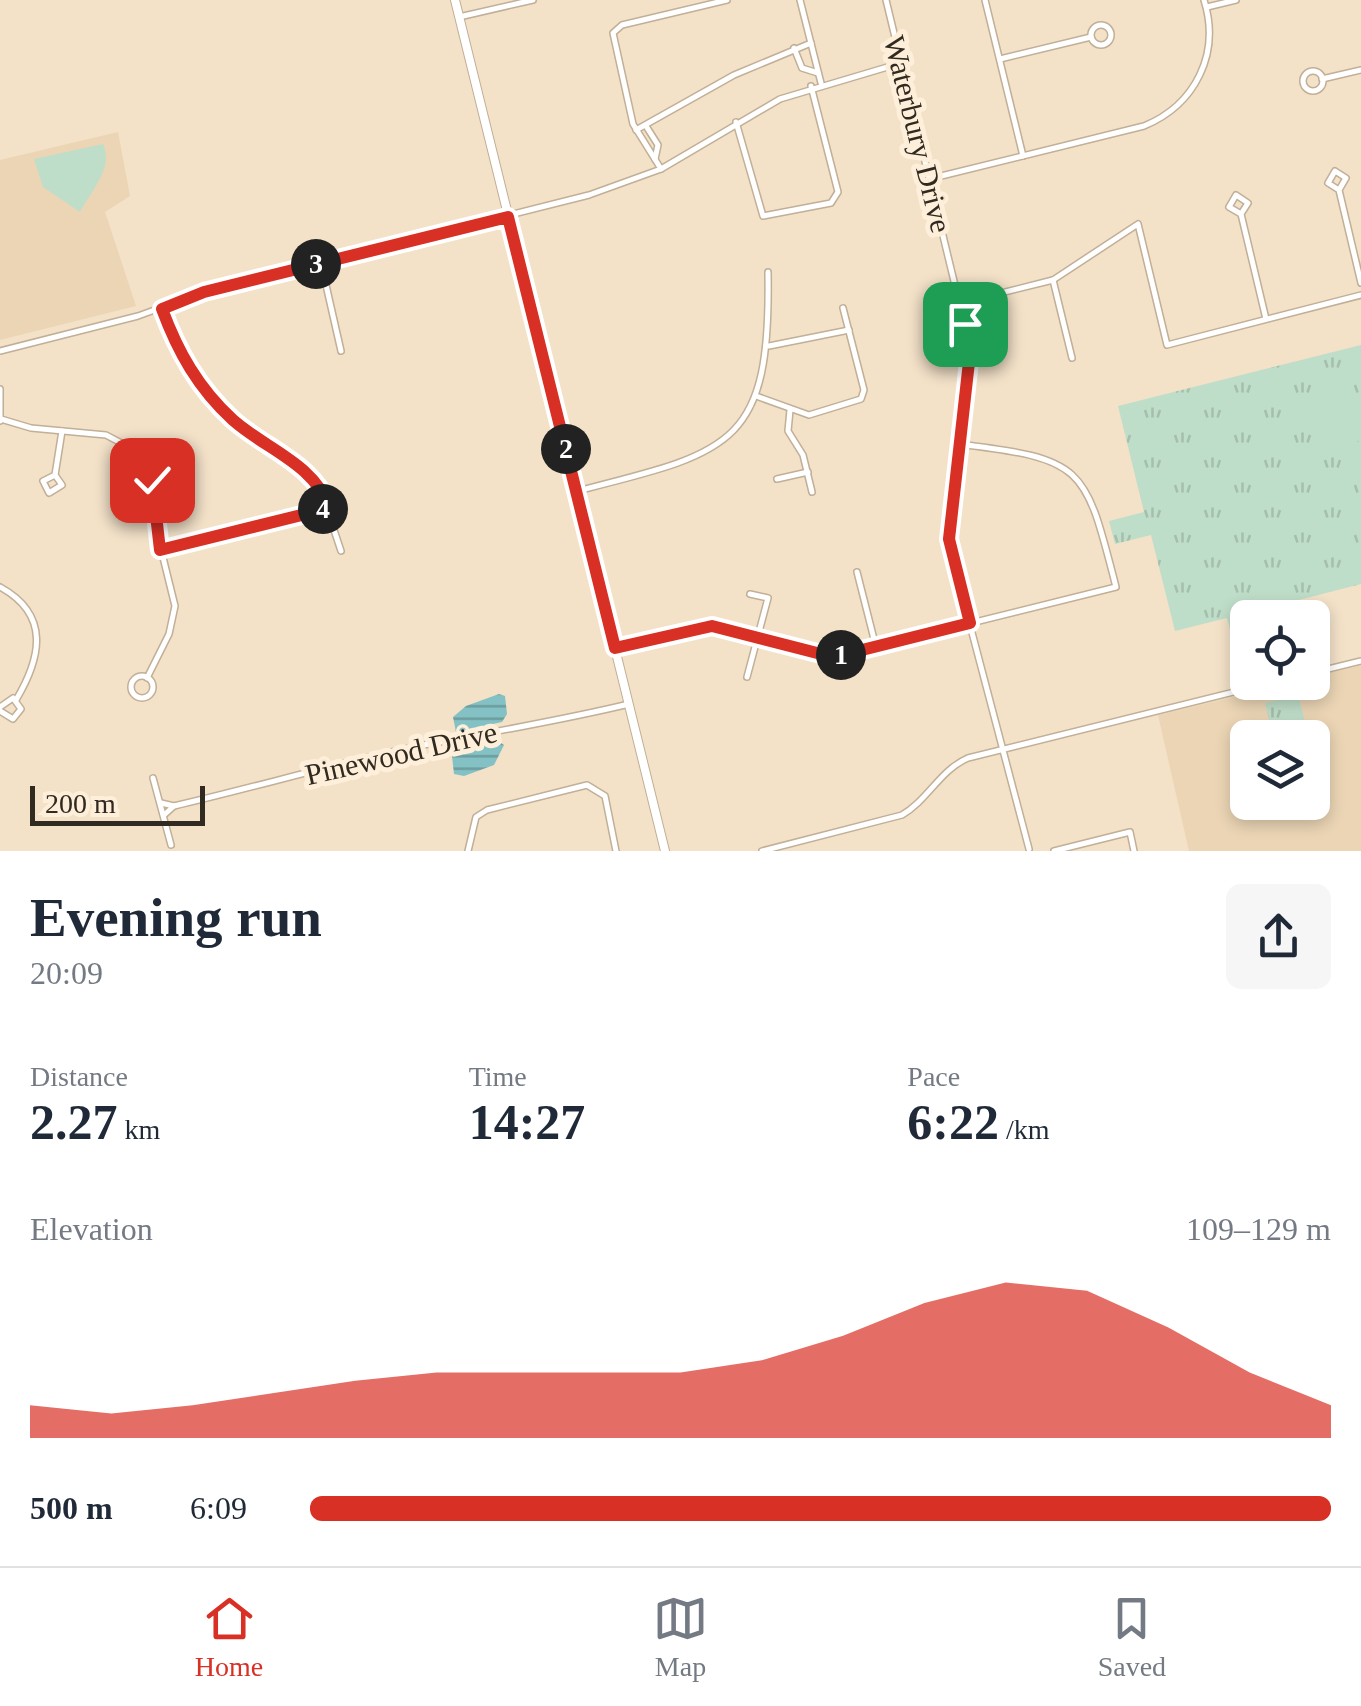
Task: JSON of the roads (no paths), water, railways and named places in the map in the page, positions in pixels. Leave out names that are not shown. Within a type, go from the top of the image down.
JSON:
[{"type":"main road","points":[[454,0],[665,851]]},
{"type":"street","points":[[459,17],[533,0]]},
{"type":"street","points":[[661,169],[636,130],[615,30],[728,0]]},
{"type":"street","points":[[800,0],[821,83]]},
{"type":"street","name":"Waterbury Drive","points":[[886,0],[960,303],[969,362],[949,539],[1029,850]]},
{"type":"street","points":[[985,0],[1023,156]]},
{"type":"street","points":[[929,179],[1144,126],[1175,108],[1204,68],[1210,45],[1205,4],[1236,0]]},
{"type":"street","points":[[1000,60],[1091,37]]},
{"type":"street","points":[[636,130],[794,48],[811,43]]},
{"type":"street","points":[[794,48],[802,68],[818,73]]},
{"type":"street","points":[[0,351],[162,309],[204,292],[589,196],[661,169],[736,122],[811,86],[901,63]]},
{"type":"street","points":[[1322,79],[1361,70]]},
{"type":"street","points":[[736,122],[762,215],[772,218],[831,203],[838,190],[811,86]]},
{"type":"street","points":[[646,125],[658,146],[654,159]]},
{"type":"street","points":[[1339,190],[1361,282]]},
{"type":"street","points":[[1240,214],[1266,320]]},
{"type":"street","points":[[960,303],[1053,280],[1138,224],[1167,345],[1361,295]]},
{"type":"street","points":[[321,263],[341,351]]},
{"type":"street","points":[[576,491],[700,456],[734,429],[756,396],[769,346],[768,272]]},
{"type":"street","points":[[1053,280],[1072,358]]},
{"type":"street","points":[[756,396],[790,410],[814,414],[862,399],[864,390],[844,308]]},
{"type":"street","points":[[162,309],[175,343],[206,392],[235,421],[313,476],[330,508],[341,550]]},
{"type":"street","points":[[769,346],[849,330]]},
{"type":"street","points":[[0,389],[1,420],[106,435],[138,458],[152,480],[160,550],[175,606],[174,619],[147,678]]},
{"type":"street","points":[[790,410],[788,431],[803,454],[812,492]]},
{"type":"street","points":[[55,475],[62,431]]},
{"type":"street","points":[[615,648],[703,627],[833,656],[1116,588],[1091,497],[1071,471],[1042,455],[958,444]]},
{"type":"street","points":[[777,480],[808,472]]},
{"type":"street","points":[[160,550],[330,508]]},
{"type":"street","points":[[857,572],[876,647]]},
{"type":"street","points":[[0,587],[18,598],[36,634],[37,661],[16,700]]},
{"type":"street","points":[[747,677],[768,598],[750,594]]},
{"type":"street","points":[[1330,669],[1361,661]]},
{"type":"street","points":[[147,678],[152,684],[150,694],[137,697],[132,682],[147,678]]},
{"type":"street","points":[[762,851],[902,815],[919,804],[952,766],[1003,749],[1230,693]]},
{"type":"street","points":[[6,699],[16,700],[21,708],[16,718],[6,718],[0,709],[6,699]]},
{"type":"street","name":"Pinewood Drive","points":[[160,804],[174,806],[418,746],[528,723],[564,721],[629,704]]},
{"type":"street","points":[[153,778],[172,845]]},
{"type":"street","points":[[468,851],[476,817],[486,810],[587,785],[605,796],[614,850]]},
{"type":"street","points":[[164,816],[174,806]]},
{"type":"street","points":[[1054,851],[1130,832],[1134,851]]},
{"type":"water","points":[[499,694],[505,696],[507,714],[502,722],[456,732],[453,717],[466,706]]},
{"type":"water","points":[[492,737],[504,745],[494,765],[464,776],[454,774],[451,747]]}]
